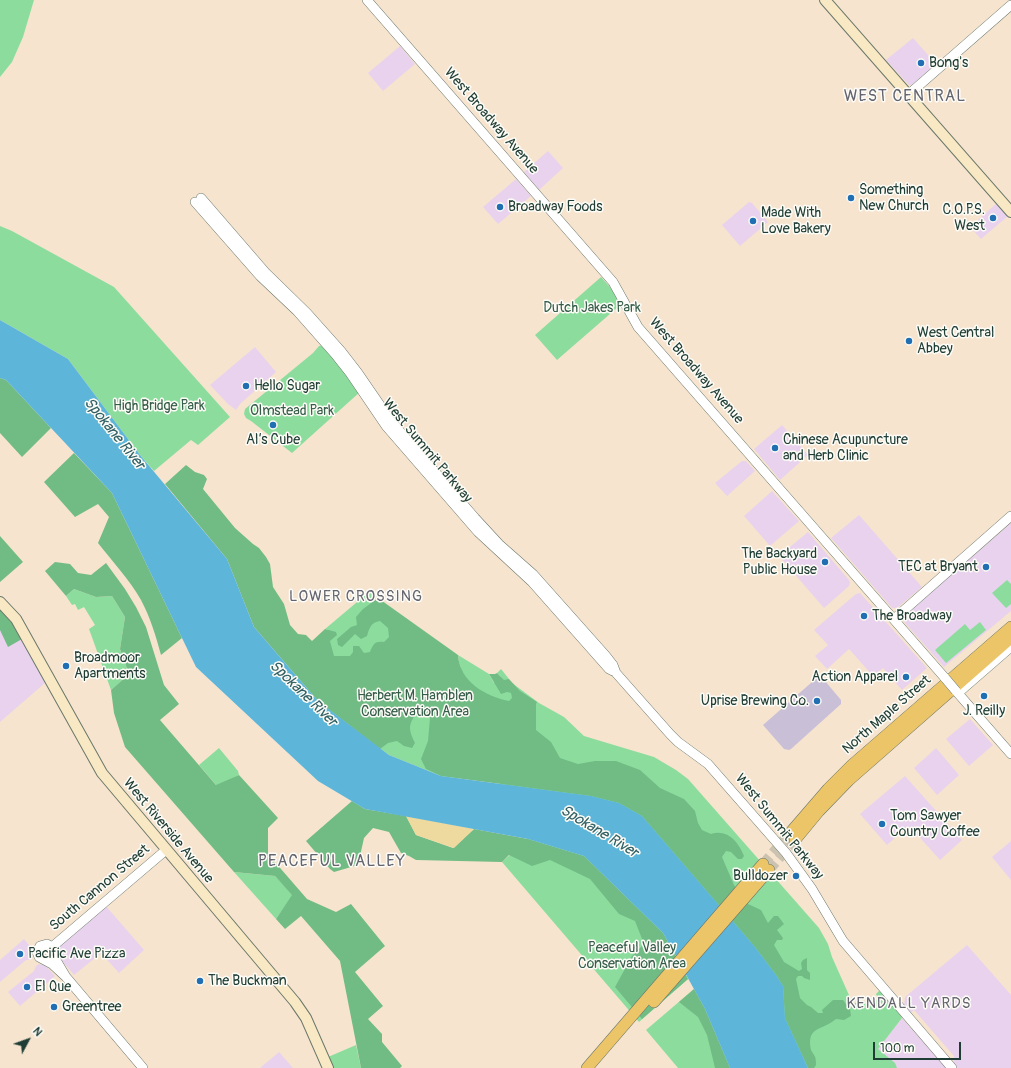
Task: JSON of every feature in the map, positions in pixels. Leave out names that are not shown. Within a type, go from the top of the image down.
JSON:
[{"type":"main road","points":[[825,0],[1011,212]]},
{"type":"main road","name":"West Riverside Avenue","points":[[0,602],[16,619],[102,773],[295,1002],[306,1018],[328,1068]]},
{"type":"main road","name":"North Maple Street","points":[[1011,627],[852,765],[828,789],[792,837],[849,780],[1011,638]]},
{"type":"main road","points":[[587,1068],[763,870],[597,1068]]},
{"type":"street","name":"West Broadway Avenue","points":[[367,0],[613,282],[638,327],[1011,754]]},
{"type":"street","points":[[908,95],[1011,5]]},
{"type":"street","name":"West Summit Parkway","points":[[198,200],[266,272],[319,325],[354,366],[397,429],[484,528],[538,579],[606,656],[613,665],[616,673],[674,738],[711,767],[786,852],[812,889],[843,941],[952,1068]]},
{"type":"street","points":[[894,619],[1011,516]]},
{"type":"street","points":[[957,692],[1011,647]]},
{"type":"street","name":"South Cannon Street","points":[[52,949],[166,850]]},
{"type":"street","points":[[66,977],[56,960],[52,949],[44,944],[39,948],[38,955],[52,964],[66,977],[143,1068]]},
{"type":"street","points":[[44,960],[51,958],[52,949]]},
{"type":"shaded area","points":[[913,38],[936,64],[912,85],[909,85],[886,60]]},
{"type":"shaded area","points":[[400,46],[415,64],[383,91],[368,73]]},
{"type":"shaded area","points":[[548,151],[563,168],[539,190],[524,172]]},
{"type":"shaded area","points":[[516,179],[531,196],[498,224],[483,207]]},
{"type":"shaded area","points":[[749,202],[752,203],[768,222],[740,246],[722,225]]},
{"type":"shaded area","points":[[997,203],[1008,216],[981,239],[970,227]]},
{"type":"shaded area","points":[[255,347],[276,372],[240,404],[236,410],[228,404],[210,385]]},
{"type":"shaded area","points":[[782,425],[808,455],[780,480],[754,449]]},
{"type":"shaded area","points":[[742,461],[746,461],[755,471],[727,496],[715,483]]},
{"type":"shaded area","points":[[772,491],[799,521],[770,546],[744,516]]},
{"type":"shaded area","points":[[859,515],[922,587],[897,608],[892,608],[831,538]]},
{"type":"shaded area","name":"TEC at Bryant","points":[[1011,523],[1011,611],[944,667],[905,623],[903,617]]},
{"type":"shaded area","points":[[808,532],[850,582],[849,586],[824,608],[779,556]]},
{"type":"shaded area","points":[[860,593],[927,668],[902,690],[883,668],[873,676],[849,649],[827,669],[815,656],[828,645],[814,630],[856,594]]},
{"type":"shaded area","points":[[0,630],[22,639],[45,683],[0,722]]},
{"type":"shaded area","points":[[820,675],[841,700],[841,704],[791,749],[784,749],[763,725]]},
{"type":"shaded area","points":[[970,719],[993,745],[969,766],[946,739]]},
{"type":"shaded area","points":[[936,748],[959,775],[937,795],[914,768]]},
{"type":"shaded area","points":[[905,776],[962,840],[940,860],[913,830],[905,829],[887,845],[860,814]]},
{"type":"shaded area","points":[[1011,841],[1011,880],[992,857]]},
{"type":"shaded area","points":[[105,905],[144,950],[119,973],[101,953],[74,975],[57,955],[56,953],[58,946]]},
{"type":"shaded area","points":[[24,939],[33,950],[32,957],[29,960],[26,960],[0,982],[0,960]]},
{"type":"shaded area","points":[[967,945],[1011,995],[1011,1068],[957,1068],[954,1064],[954,1056],[914,1010],[910,1013],[904,1006],[905,997]]},
{"type":"shaded area","points":[[39,964],[45,965],[55,976],[20,1006],[8,992],[34,971],[36,966]]},
{"type":"shaded area","points":[[902,1018],[946,1068],[895,1068],[876,1051]]},
{"type":"shaded area","points":[[279,1052],[293,1068],[260,1068]]},
{"type":"green space","points":[[0,0],[34,0],[23,37],[12,62],[0,77]]},
{"type":"green space","name":"High Bridge Park","points":[[0,226],[12,231],[114,287],[230,417],[198,445],[191,440],[154,471],[140,455],[68,359],[0,320]]},
{"type":"green space","name":"Dutch Jakes Park","points":[[601,277],[615,295],[618,307],[557,360],[535,335]]},
{"type":"green space","name":"Olmstead Park","points":[[323,345],[360,392],[292,453],[246,418],[244,414],[245,409],[313,353],[319,346]]},
{"type":"green space","points":[[0,378],[6,380],[51,428],[22,457],[0,433]]},
{"type":"green space","points":[[74,453],[112,493],[182,638],[161,655],[141,600],[126,577],[98,543],[109,517],[98,504],[75,517],[44,482]]},
{"type":"green space","name":"Herbert M. Hamblen Conservation Area","points":[[186,465],[195,472],[204,475],[207,479],[203,489],[235,528],[259,548],[266,557],[270,564],[273,587],[284,604],[290,625],[298,634],[306,635],[312,641],[325,629],[336,632],[337,635],[330,641],[334,656],[350,656],[353,652],[353,646],[359,646],[364,653],[370,652],[375,644],[378,642],[384,642],[389,637],[388,628],[380,621],[372,624],[367,636],[361,639],[355,634],[342,647],[338,645],[337,639],[351,627],[357,625],[356,617],[363,609],[378,598],[458,655],[463,673],[475,686],[491,696],[509,701],[512,698],[511,693],[507,692],[501,694],[489,674],[497,673],[504,680],[509,679],[520,691],[537,702],[536,730],[551,742],[560,758],[578,764],[595,761],[616,761],[640,770],[660,788],[684,799],[695,811],[698,823],[702,830],[711,834],[722,833],[735,841],[744,856],[742,859],[738,859],[731,852],[726,851],[722,857],[734,885],[748,904],[761,910],[768,923],[774,916],[778,916],[784,924],[777,930],[783,938],[782,940],[777,940],[774,945],[784,962],[799,971],[802,969],[801,963],[807,958],[807,970],[810,973],[810,980],[802,976],[798,976],[796,979],[800,998],[818,1013],[823,1013],[822,1010],[833,1000],[843,1000],[850,1009],[851,1016],[844,1020],[836,1019],[813,1033],[810,1042],[811,1050],[816,1060],[816,1065],[814,1068],[808,1068],[785,1018],[783,986],[776,975],[755,947],[642,816],[619,803],[591,796],[441,776],[426,769],[421,759],[428,741],[430,718],[422,711],[418,711],[411,723],[410,730],[415,743],[412,748],[404,746],[397,741],[388,743],[380,749],[318,701],[254,627],[227,559],[165,484]]},
{"type":"green space","points":[[0,536],[23,562],[0,582]]},
{"type":"green space","points":[[55,562],[70,564],[78,573],[91,575],[106,563],[136,607],[146,627],[164,685],[179,704],[160,720],[216,785],[239,775],[278,818],[268,828],[268,854],[307,899],[336,912],[351,904],[385,946],[355,972],[383,1006],[368,1019],[382,1034],[382,1042],[402,1066],[400,1068],[361,1068],[340,961],[301,916],[285,929],[276,919],[292,895],[275,876],[234,872],[125,747],[114,713],[111,690],[129,674],[120,649],[125,617],[112,596],[96,597],[74,589],[66,596],[45,571]]},
{"type":"green space","points":[[1007,580],[1011,584],[1011,604],[1006,608],[992,593]]},
{"type":"green space","points":[[74,589],[96,597],[112,596],[125,617],[120,649],[129,674],[111,690],[89,629],[95,625],[84,607],[78,610],[75,604],[72,605],[66,596]]},
{"type":"green space","name":"Herbert M. Hamblen Conservation Area","points":[[369,592],[378,598],[372,602],[461,668],[458,655],[489,674],[494,683],[501,677],[497,673],[501,669],[509,679],[508,680],[539,703],[564,717],[584,736],[654,757],[688,779],[819,928],[828,944],[832,957],[853,1004],[860,1001],[866,1004],[874,1003],[878,998],[876,994],[879,991],[900,1014],[902,1018],[878,1049],[895,1063],[897,1068],[808,1068],[788,1027],[501,783],[441,776],[389,755],[318,701],[328,630],[325,629]]},
{"type":"green space","points":[[0,607],[12,619],[22,639],[8,647],[0,630]]},
{"type":"green space","points":[[980,622],[986,630],[946,663],[935,650],[965,624],[970,630]]},
{"type":"green space","points":[[219,748],[238,771],[239,775],[217,786],[199,765]]},
{"type":"green space","points":[[352,801],[365,809],[406,816],[416,835],[453,848],[474,829],[528,839],[584,856],[663,933],[688,979],[642,1019],[615,987],[632,956],[644,944],[635,921],[619,914],[590,879],[550,860],[532,866],[509,855],[502,862],[416,860],[401,853],[389,832],[373,828],[364,838],[358,865],[334,872],[306,841]]},
{"type":"green space","name":"Peaceful Valley Conservation Area","points":[[528,839],[584,856],[663,933],[688,979],[639,1022],[502,862]]},
{"type":"green space","points":[[234,872],[275,876],[293,895],[276,919]]},
{"type":"green space","name":"Peaceful Valley Conservation Area","points":[[694,989],[705,1009],[730,1068],[678,1068],[646,1030]]},
{"type":"green space","points":[[694,989],[705,1009],[730,1068],[715,1068],[707,1035],[698,1017],[679,1002]]},
{"type":"green space","points":[[356,1045],[361,1068],[333,1068],[328,1057]]},
{"type":"sand","points":[[406,816],[474,829],[454,848],[416,835]]},
{"type":"water","name":"Spokane River","points":[[0,320],[68,359],[140,455],[227,559],[254,627],[318,701],[389,755],[441,776],[591,796],[619,803],[642,816],[755,947],[776,975],[783,986],[785,1018],[808,1068],[730,1068],[705,1009],[663,933],[584,856],[528,839],[365,809],[318,781],[196,667],[112,493],[6,380],[0,378]]},
{"type":"tunnel","points":[[763,864],[790,833]]},
{"type":"tunnel","points":[[769,870],[795,840]]},
{"type":"place","name":"Bong's","points":[[921,63]]},
{"type":"place","name":"Something New Church","points":[[851,198]]},
{"type":"place","name":"Broadway Foods","points":[[500,207]]},
{"type":"place","name":"C.O.P.S. West","points":[[993,218]]},
{"type":"place","name":"Made With Love Bakery","points":[[753,221]]},
{"type":"place","name":"West Central Abbey","points":[[909,341]]},
{"type":"place","name":"Hello Sugar","points":[[246,386]]},
{"type":"place","name":"Al’s Cube","points":[[273,425]]},
{"type":"place","name":"Chinese Acupuncture and Herb Clinic","points":[[775,448]]},
{"type":"place","name":"The Backyard Public House","points":[[825,562]]},
{"type":"place","name":"TEC at Bryant","points":[[986,567]]},
{"type":"place","name":"The Broadway","points":[[864,616]]},
{"type":"place","name":"Broadmoor Apartments","points":[[66,666]]},
{"type":"place","name":"Action Apparel","points":[[906,677]]},
{"type":"place","name":"J. Reilly","points":[[984,696]]},
{"type":"place","name":"Uprise Brewing Co.","points":[[817,701]]},
{"type":"place","name":"Tom Sawyer Country Coffee","points":[[882,824]]},
{"type":"place","name":"Bulldozer","points":[[796,876]]},
{"type":"place","name":"Pacific Ave Pizza","points":[[20,954]]},
{"type":"place","name":"The Buckman","points":[[200,981]]},
{"type":"place","name":"El Que","points":[[27,987]]},
{"type":"place","name":"Greentree","points":[[54,1007]]},
{"type":"district","name":"WEST CENTRAL","points":[[905,97]]},
{"type":"district","name":"LOWER CROSSING","points":[[356,597]]},
{"type":"district","name":"PEACEFUL VALLEY","points":[[332,862]]},
{"type":"district","name":"KENDALL YARDS","points":[[909,1004]]}]
